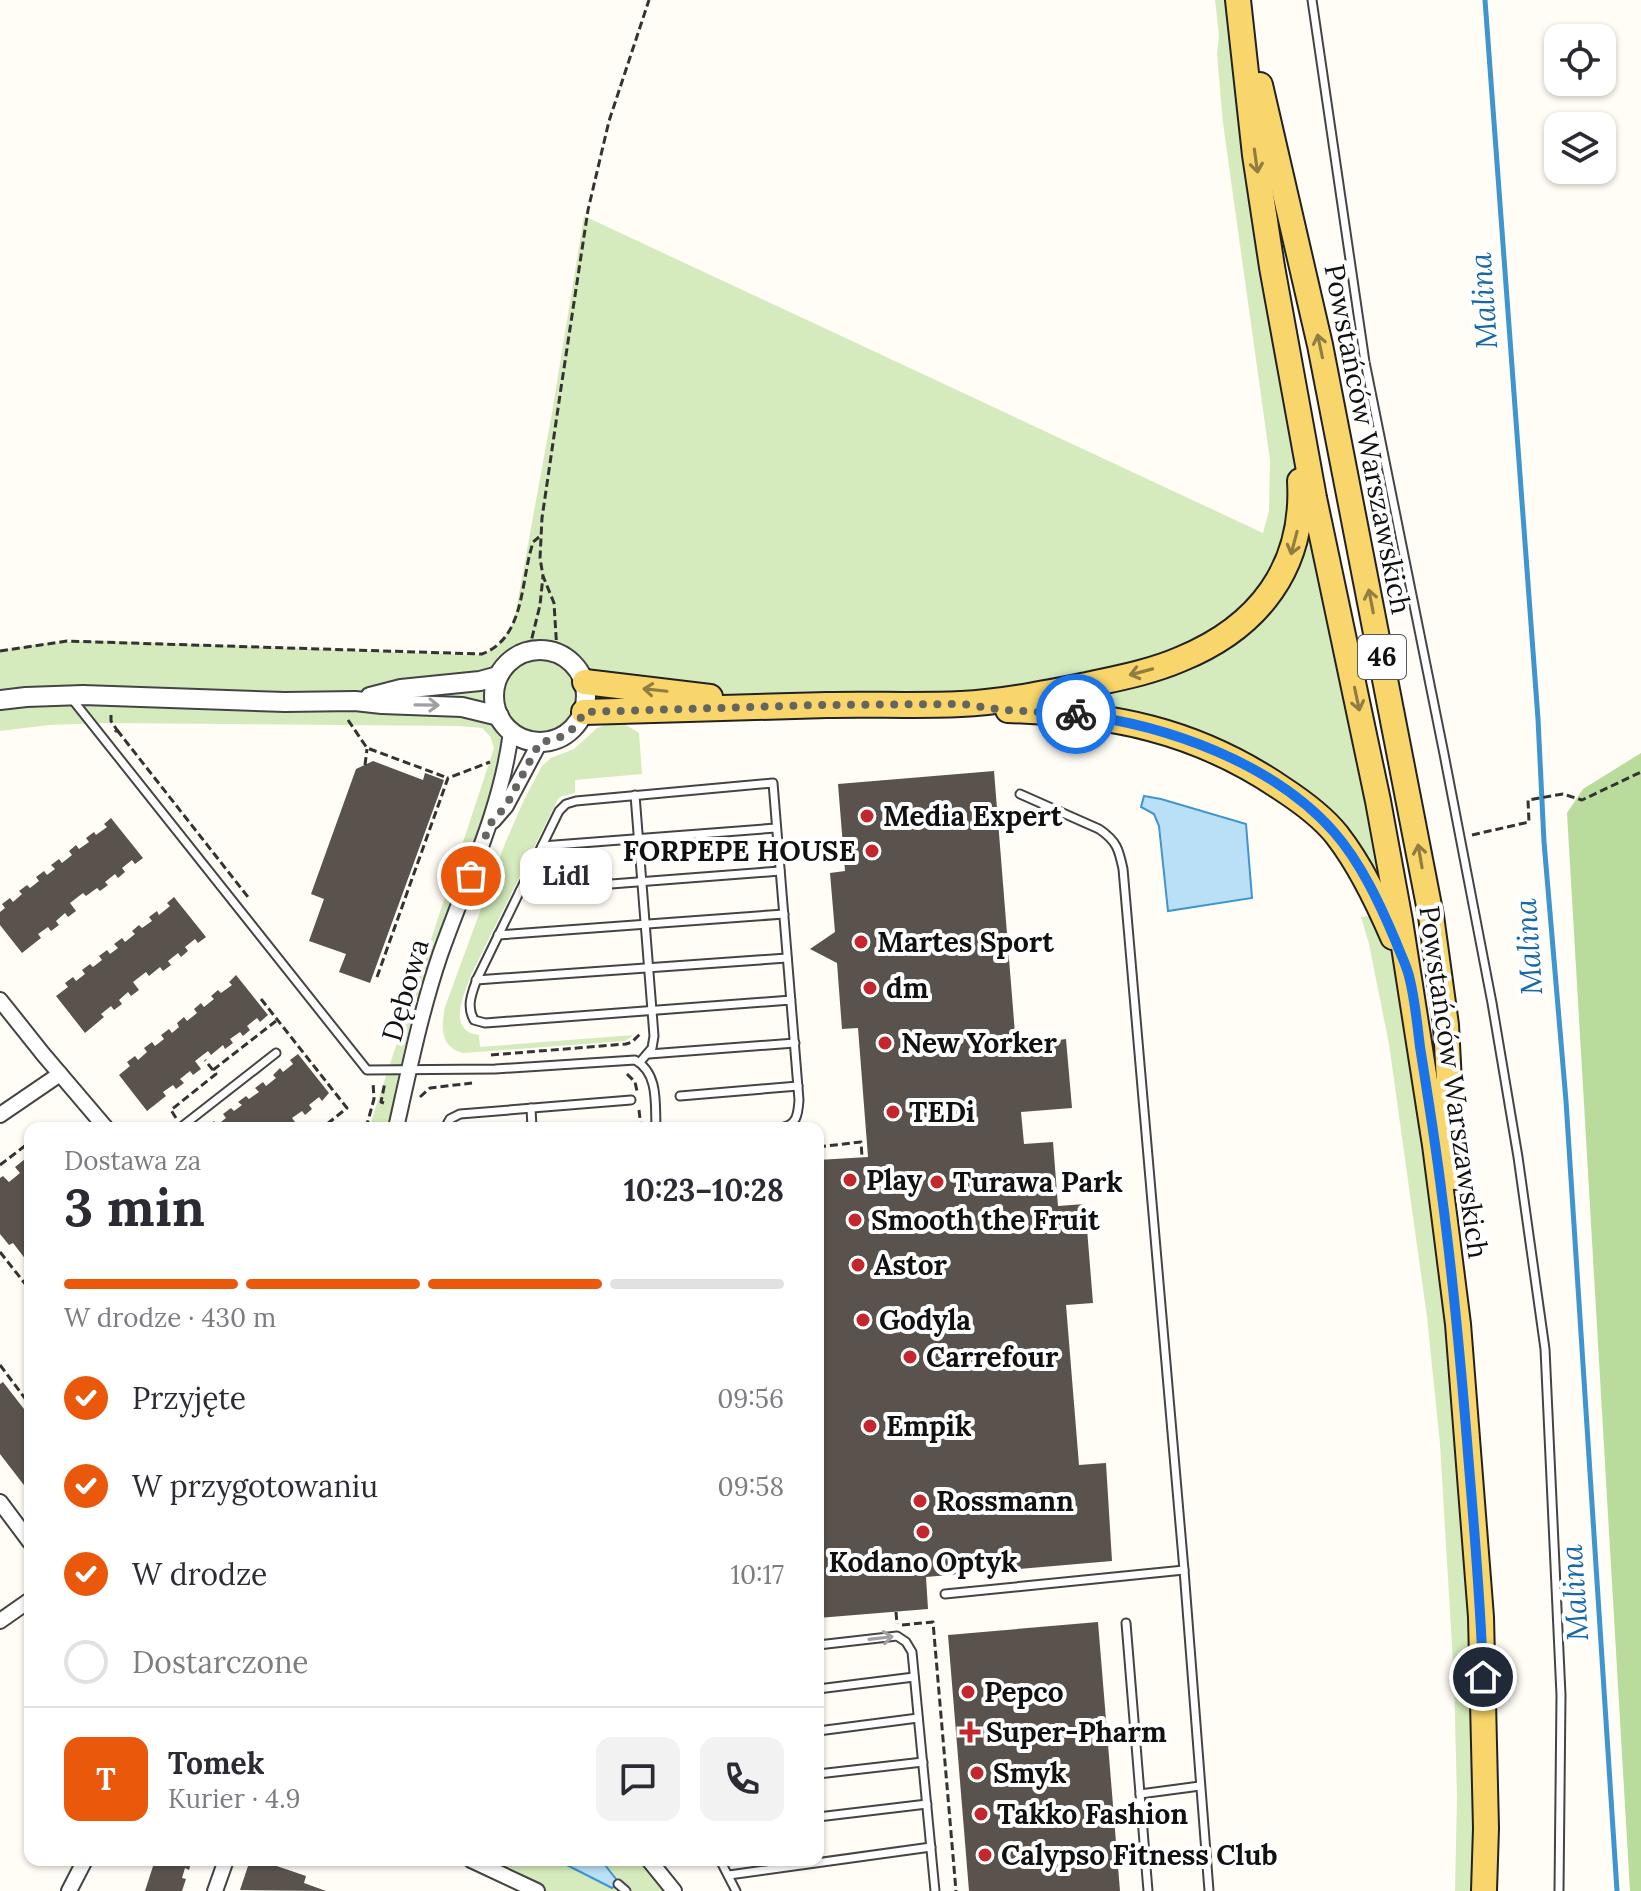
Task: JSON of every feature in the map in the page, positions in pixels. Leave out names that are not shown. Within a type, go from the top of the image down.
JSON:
[{"type":"main road","name":"Powstańców Warszawskich","points":[[1239,0],[1255,155],[1286,348],[1314,498],[1378,801],[1409,974],[1458,1324]]},
{"type":"main road","name":"Powstańców Warszawskich","points":[[1239,0],[1320,345],[1431,916],[1446,1025],[1458,1324],[1481,1617],[1486,1828],[1484,1891]]},
{"type":"main road","points":[[584,712],[962,704],[1040,694],[1113,679],[1180,660],[1213,643],[1243,623],[1261,606],[1275,586],[1295,541],[1301,500],[1300,466],[1286,348]]},
{"type":"main road","points":[[585,682],[719,698],[759,707]]},
{"type":"main road","points":[[962,704],[1129,722],[1186,738],[1263,776],[1306,806],[1336,834],[1358,866],[1384,914],[1409,974]]},
{"type":"street","points":[[529,650],[557,652],[579,669],[585,682],[584,712],[577,725],[567,734],[540,742],[525,740],[511,732],[499,716],[494,696],[498,676],[505,664],[529,650]]},
{"type":"street","points":[[355,701],[401,689],[480,681],[498,676]]},
{"type":"street","points":[[0,700],[69,695],[285,702],[355,701],[462,707],[499,716]]},
{"type":"street","name":"Dębowa","points":[[397,1122],[430,988],[490,824],[511,732]]},
{"type":"street","name":"Dębowa","points":[[490,824],[506,806],[540,742]]},
{"type":"street","points":[[0,1000],[101,1122]]},
{"type":"street","points":[[0,1115],[60,1074]]},
{"type":"street","points":[[0,1502],[24,1534]]},
{"type":"street","points":[[0,1621],[24,1604]]},
{"type":"street","points":[[69,1891],[82,1866]]},
{"type":"street","points":[[215,1891],[224,1866]]},
{"type":"street","points":[[481,1866],[517,1887],[537,1891]]},
{"type":"street","points":[[654,1866],[674,1891]]},
{"type":"lane","points":[[1312,0],[1365,362],[1495,1019],[1545,1349],[1561,1695],[1559,1891]]},
{"type":"lane","points":[[69,695],[367,1070],[495,1069],[635,1060],[648,1072],[653,1083],[656,1122]]},
{"type":"lane","points":[[791,1000],[478,1023],[469,1010],[476,980],[559,811],[570,801],[773,783],[776,828],[795,1043],[799,1100],[794,1122]]},
{"type":"lane","points":[[1020,794],[1109,836],[1119,849],[1123,869],[1209,1891]]},
{"type":"lane","points":[[635,795],[654,1031],[652,1048],[640,1062]]},
{"type":"lane","points":[[542,846],[776,828]]},
{"type":"lane","points":[[520,891],[780,871]]},
{"type":"lane","points":[[498,935],[784,914]]},
{"type":"lane","points":[[476,980],[787,958]]},
{"type":"lane","points":[[649,1054],[795,1043]]},
{"type":"lane","points":[[188,1122],[276,1053]]},
{"type":"lane","points":[[680,1096],[798,1086]]},
{"type":"lane","points":[[448,1122],[460,1114],[631,1100]]},
{"type":"lane","points":[[531,1108],[532,1122]]},
{"type":"lane","points":[[945,1594],[1184,1570]]},
{"type":"lane","points":[[1126,1623],[1148,1891]]},
{"type":"lane","points":[[824,1644],[897,1636],[906,1642],[912,1652],[935,1891]]},
{"type":"lane","points":[[824,1688],[914,1677]]},
{"type":"lane","points":[[824,1730],[918,1718]]},
{"type":"lane","points":[[824,1773],[923,1762]]},
{"type":"lane","points":[[1140,1794],[1200,1786]]},
{"type":"lane","points":[[824,1816],[927,1804]]},
{"type":"lane","points":[[824,1862],[931,1847]]},
{"type":"lane","points":[[724,1866],[736,1891]]},
{"type":"lane","points":[[729,1875],[794,1866]]},
{"type":"lane","points":[[618,1884],[626,1891]]},
{"type":"path","points":[[557,652],[554,603],[543,576],[540,558],[541,536],[588,210],[609,121],[649,0]]},
{"type":"path","points":[[0,651],[67,641],[482,654],[499,646],[516,621],[533,542],[541,536]]},
{"type":"path","points":[[529,650],[540,605],[543,576]]},
{"type":"path","points":[[348,720],[367,748],[448,778],[497,760]]},
{"type":"path","points":[[365,765],[367,748]]},
{"type":"path","points":[[1460,837],[1529,822],[1528,800],[1563,794],[1582,800],[1641,772]]},
{"type":"path","points":[[377,977],[448,778]]},
{"type":"path","points":[[261,999],[347,1108],[330,1122]]},
{"type":"path","points":[[213,1070],[277,1020]]},
{"type":"path","points":[[480,1056],[626,1044],[641,1032],[654,1031]]},
{"type":"path","points":[[178,1119],[171,1110],[216,1074],[205,1060]]},
{"type":"path","points":[[621,1072],[637,1086],[640,1122]]},
{"type":"path","points":[[368,1122],[374,1099],[373,1082]]},
{"type":"path","points":[[419,1099],[423,1092],[437,1086],[482,1083]]},
{"type":"path","points":[[824,1146],[861,1142],[862,1157]]},
{"type":"path","points":[[0,1165],[24,1147]]},
{"type":"path","points":[[0,1252],[24,1282]]},
{"type":"path","points":[[0,1365],[24,1397]]},
{"type":"path","points":[[896,1612],[897,1625]]},
{"type":"green space","points":[[1215,0],[1238,0],[1314,498],[1458,1324],[1484,1891],[1455,1891],[1457,1797],[1454,1679],[1440,1444],[1427,1317],[1389,1044],[1361,917],[1383,914],[1358,866],[1240,763],[1045,711],[584,712],[570,731],[553,740],[534,741],[512,733],[440,955],[398,1122],[371,1122],[494,748],[490,736],[482,728],[458,726],[104,723],[0,731],[0,651],[13,648],[101,641],[475,655],[499,644],[514,621],[584,216],[1263,533],[1269,511],[1270,460],[1223,123],[1217,54],[1219,35]]},
{"type":"green space","points":[[621,722],[639,733],[642,774],[575,780],[575,793],[558,799],[471,975],[460,1020],[469,1032],[479,1035],[480,1047],[634,1035],[625,1041],[463,1053],[455,1050],[444,1035],[445,1007],[524,800],[542,766],[551,758],[574,749],[597,728]]},
{"type":"green space","points":[[1641,753],[1641,1891],[1630,1891],[1567,813],[1583,789]]},
{"type":"green space","points":[[484,1866],[654,1866],[674,1891],[537,1891]]},
{"type":"water","points":[[1144,796],[1246,824],[1252,898],[1168,911],[1159,826],[1154,814],[1141,807]]},
{"type":"water","points":[[569,1866],[606,1866],[616,1879],[616,1885],[612,1888]]},
{"type":"building","points":[[373,761],[423,780],[425,773],[444,780],[370,983],[339,972],[346,954],[309,941],[324,899],[311,894],[356,769]]},
{"type":"building","name":"Turawa Park","points":[[994,771],[1016,1046],[1066,1039],[1072,1108],[1021,1112],[1024,1144],[1053,1142],[1058,1206],[1085,1204],[1093,1303],[1066,1305],[1079,1465],[1106,1463],[1112,1561],[926,1577],[928,1609],[824,1618],[824,1160],[868,1157],[858,1028],[842,1029],[837,963],[810,949],[835,932],[830,873],[845,871],[838,784]]},
{"type":"building","points":[[111,818],[143,858],[135,864],[132,860],[122,868],[125,872],[118,878],[115,874],[100,891],[97,888],[86,896],[83,893],[70,903],[76,911],[68,917],[65,913],[56,921],[59,925],[51,931],[48,927],[38,934],[41,938],[22,953],[0,925],[0,912],[5,908],[2,904],[10,898],[13,902],[22,894],[19,891],[39,881],[36,877],[44,871],[47,875],[55,869],[51,865],[59,859],[62,863],[72,855],[69,851],[76,845],[79,849],[89,842],[86,838],[107,827],[104,824]]},
{"type":"building","points":[[174,897],[206,937],[198,943],[195,939],[185,947],[188,951],[181,957],[178,953],[168,961],[171,965],[163,971],[160,967],[149,976],[146,972],[133,982],[139,990],[131,996],[128,992],[119,1000],[122,1004],[114,1010],[111,1006],[101,1014],[104,1017],[85,1033],[56,996],[68,987],[65,983],[73,977],[76,981],[85,974],[82,970],[102,960],[99,956],[107,950],[110,954],[118,948],[114,944],[122,938],[125,942],[135,934],[132,931],[139,925],[142,928],[152,921],[149,917],[157,911],[159,915],[170,906],[167,903]]},
{"type":"building","points":[[236,975],[268,1015],[260,1022],[257,1018],[247,1026],[250,1030],[243,1036],[240,1032],[230,1039],[233,1043],[225,1049],[223,1045],[211,1055],[208,1051],[195,1061],[201,1069],[193,1075],[190,1071],[180,1079],[184,1083],[176,1089],[173,1085],[163,1092],[166,1096],[147,1111],[119,1075],[130,1066],[127,1062],[135,1056],[138,1060],[147,1052],[144,1048],[152,1042],[155,1046],[164,1039],[161,1035],[169,1029],[172,1033],[184,1017],[187,1021],[197,1013],[194,1009],[201,1003],[204,1007],[214,999],[211,996],[218,990],[221,993],[232,985],[229,982]]},
{"type":"building","points":[[298,1054],[329,1093],[322,1101],[319,1097],[309,1105],[312,1109],[305,1115],[302,1111],[292,1118],[295,1122],[221,1122],[226,1118],[223,1114],[242,1105],[238,1102],[259,1092],[255,1088],[263,1082],[266,1086],[276,1078],[273,1075],[280,1068],[283,1072],[293,1064],[290,1060]]},
{"type":"building","points":[[24,1160],[24,1257],[13,1243],[9,1245],[0,1234],[0,1178],[3,1176],[9,1182],[20,1173],[15,1167]]},
{"type":"building","points":[[3,1382],[24,1409],[24,1485],[0,1454],[0,1384]]},
{"type":"building","points":[[1098,1622],[1120,1891],[969,1891],[948,1635]]},
{"type":"building","points":[[153,1866],[190,1866],[189,1870],[185,1868],[182,1878],[186,1879],[182,1891],[145,1891]]},
{"type":"building","points":[[248,1866],[277,1866],[306,1876],[304,1883],[326,1891],[240,1890]]},
{"type":"waterway","name":"Malina","points":[[1485,0],[1538,719],[1544,842],[1566,1101],[1617,1891]]},
{"type":"way so far","points":[[471,876],[490,824],[506,806],[540,742],[567,734],[577,725],[584,712],[962,704],[1076,714]]},
{"type":"place","name":"Media Expert","points":[[867,816]]},
{"type":"place","name":"FORPEPE HOUSE","points":[[872,851]]},
{"type":"place","name":"Lidl","points":[[471,876]]},
{"type":"place","name":"Martes Sport","points":[[861,942]]},
{"type":"place","name":"dm","points":[[870,988]]},
{"type":"place","name":"New Yorker","points":[[885,1043]]},
{"type":"place","name":"TEDi","points":[[893,1112]]},
{"type":"place","name":"Play","points":[[850,1180]]},
{"type":"place","name":"Turawa Park","points":[[937,1182]]},
{"type":"place","name":"Smooth the Fruit","points":[[855,1220]]},
{"type":"place","name":"Astor","points":[[858,1265]]},
{"type":"place","name":"Godyla","points":[[863,1320]]},
{"type":"place","name":"Carrefour","points":[[910,1357]]},
{"type":"place","name":"Empik","points":[[870,1426]]},
{"type":"place","name":"Rossmann","points":[[920,1501]]},
{"type":"place","name":"Kodano Optyk","points":[[923,1532]]},
{"type":"place","name":"Pepco","points":[[968,1692]]},
{"type":"place","name":"Super-Pharm","points":[[970,1732]]},
{"type":"place","name":"Smyk","points":[[977,1773]]},
{"type":"place","name":"Takko Fashion","points":[[981,1814]]},
{"type":"place","name":"Calypso Fitness Club","points":[[985,1855]]},
{"type":"route","points":[[1076,714],[1129,722],[1186,738],[1263,776],[1306,806],[1336,834],[1358,866],[1384,914],[1409,974],[1448,1242],[1458,1324],[1483,1677]]}]
